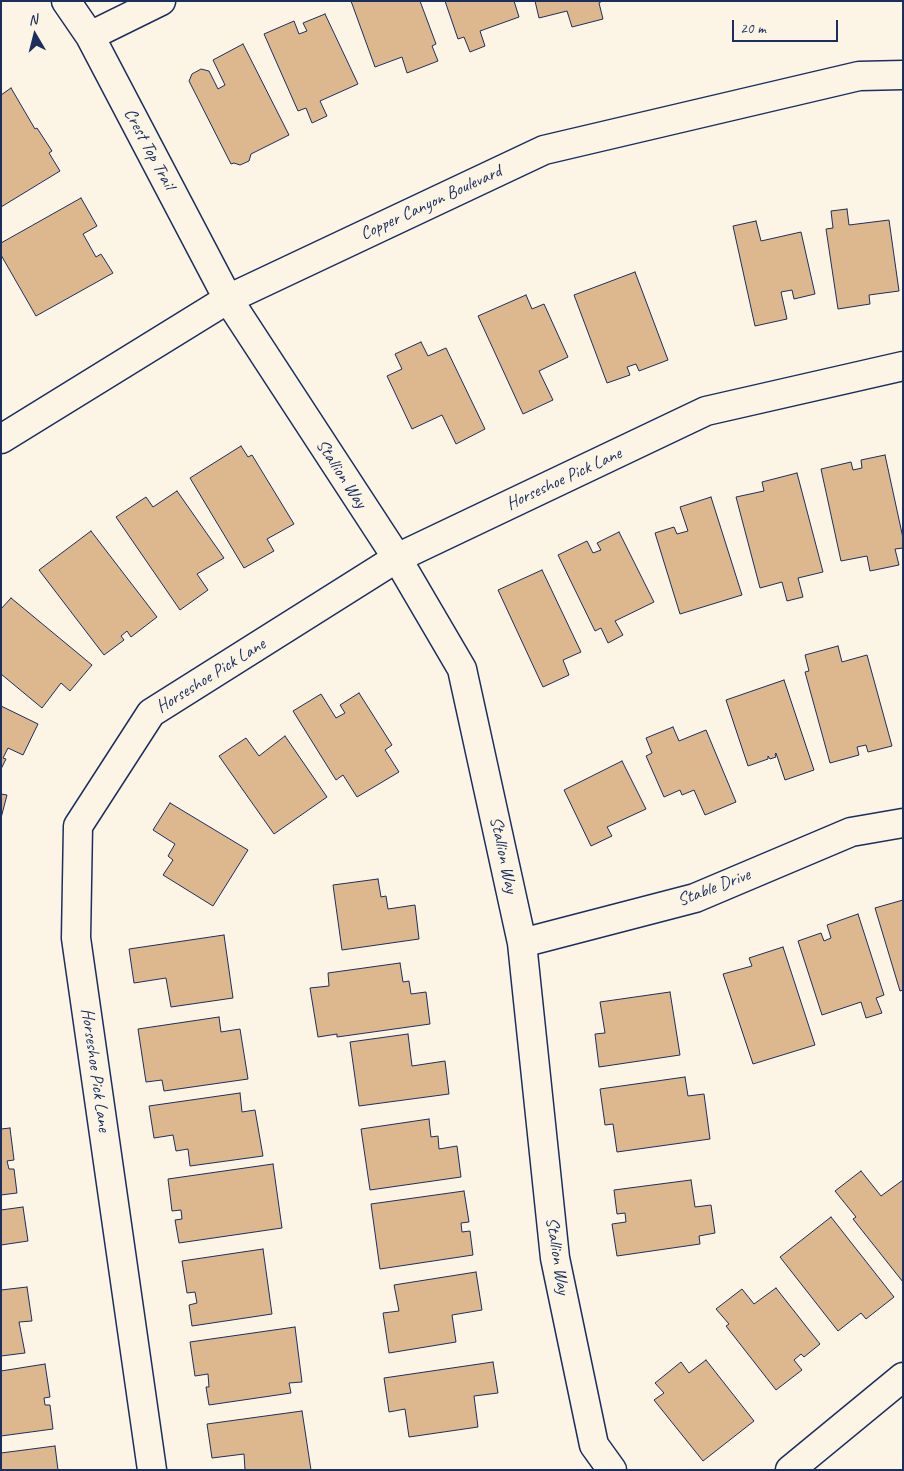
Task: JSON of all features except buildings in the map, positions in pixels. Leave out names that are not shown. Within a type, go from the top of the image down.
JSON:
[{"type":"street","name":"Crest Top Trail","points":[[66,1],[90,36],[228,299]]},
{"type":"street","points":[[90,36],[162,1]]},
{"type":"street","name":"Copper Canyon Boulevard","points":[[1,439],[228,299],[544,150],[859,76],[903,75]]},
{"type":"street","name":"Stallion Way","points":[[228,299],[397,558],[462,669],[522,943],[555,1258],[594,1445],[612,1470]]},
{"type":"street","name":"Horseshoe Pick Lane","points":[[152,1470],[76,938],[78,826],[151,713],[397,558],[706,411],[903,366]]},
{"type":"street","name":"Stable Drive","points":[[522,943],[695,898],[851,832],[903,823]]},
{"type":"street","points":[[790,1470],[903,1376]]}]
